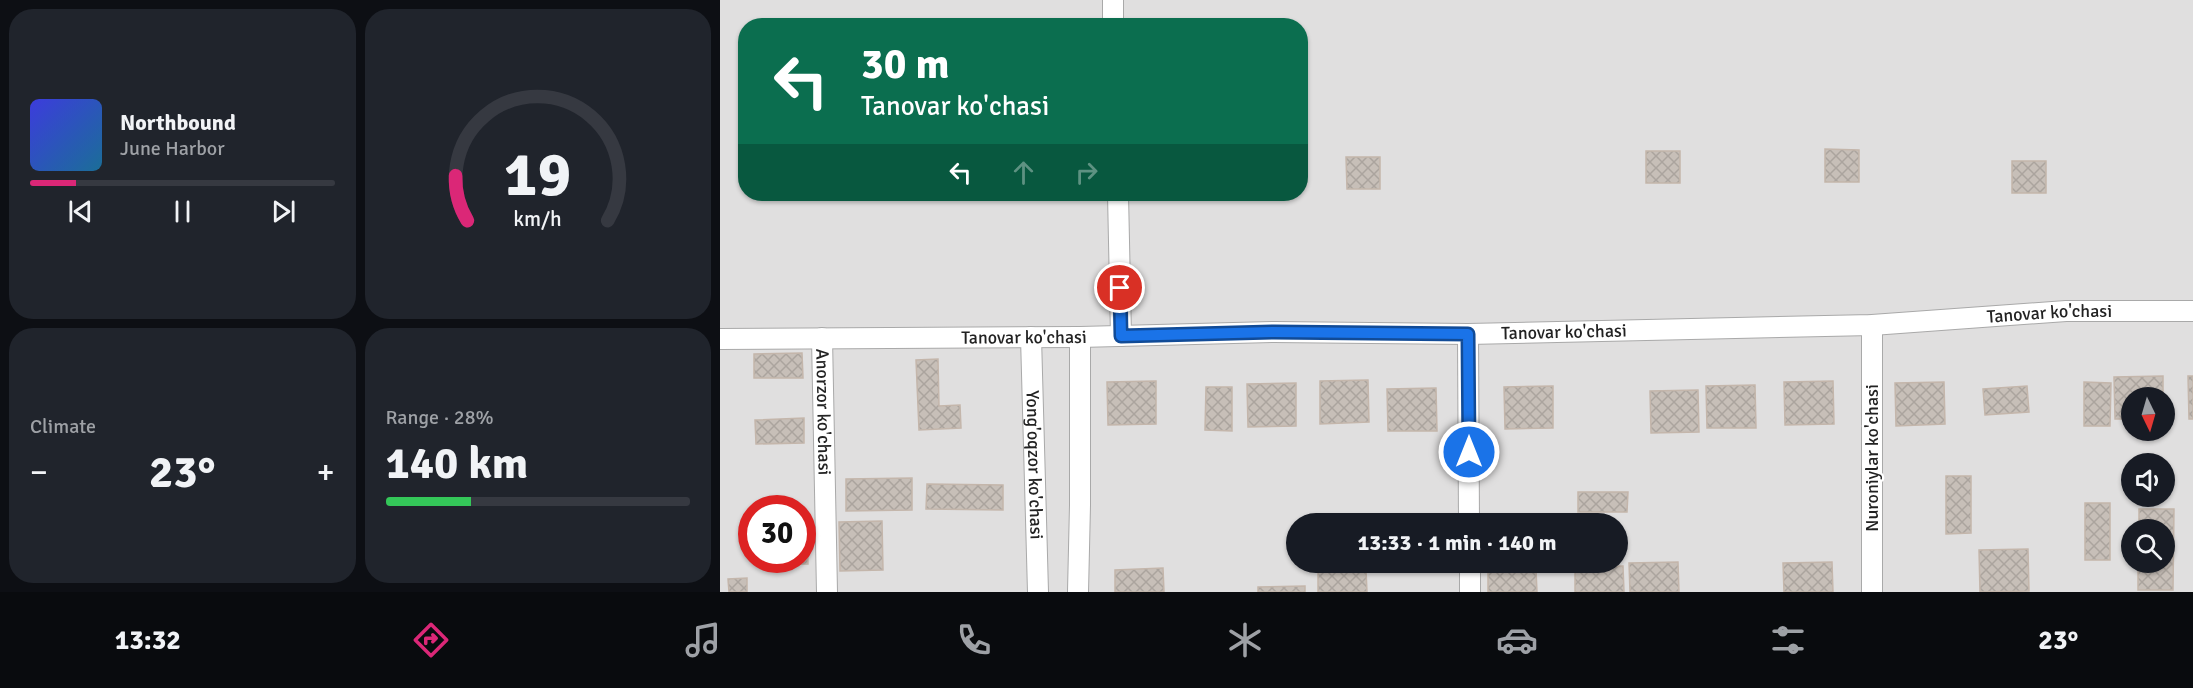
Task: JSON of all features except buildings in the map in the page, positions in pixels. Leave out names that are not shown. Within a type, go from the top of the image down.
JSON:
[{"type":"street","points":[[1113,0],[1113,18]]},
{"type":"street","points":[[1118,201],[1121,336]]},
{"type":"street","name":"Tanovar ko'chasi","points":[[720,339],[1080,337],[1274,332],[1468,334],[1872,325],[2066,311],[2193,311]]},
{"type":"street","name":"Nuroniylar ko'chasi","points":[[1872,325],[1872,592]]},
{"type":"street","points":[[1468,334],[1469,513]]},
{"type":"street","name":"Yong'oqzor ko'chasi","points":[[1031,337],[1038,592]]},
{"type":"street","points":[[1078,592],[1080,337]]},
{"type":"street","name":"Anorzor ko'chasi","points":[[822,339],[827,592]]},
{"type":"street","points":[[1470,573],[1470,592]]},
{"type":"shaded area","points":[[720,0],[2193,0],[2193,592],[720,592]]},
{"type":"route","points":[[1120,288],[1121,336],[1274,332],[1468,334],[1469,452]]}]
